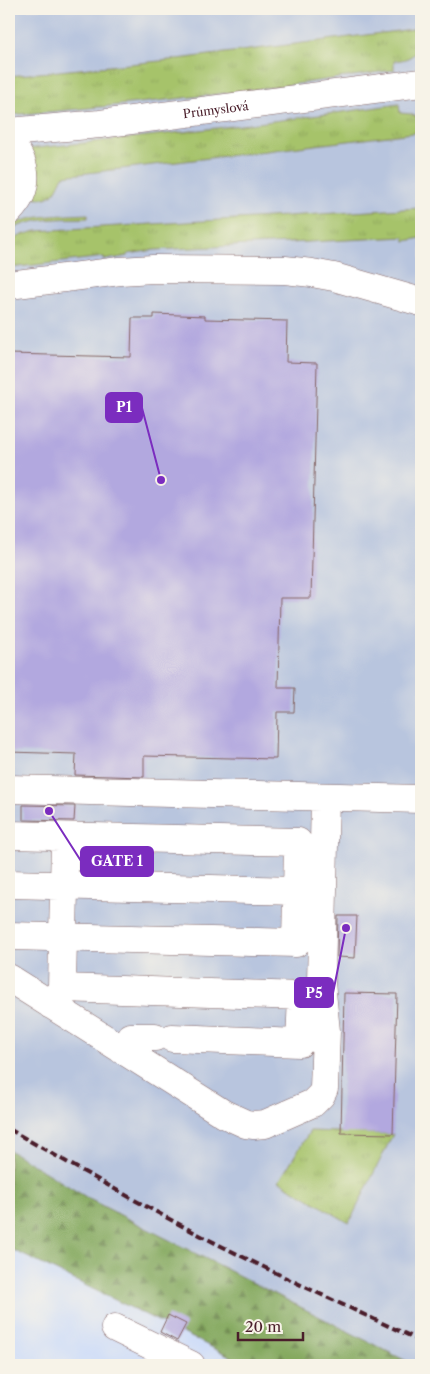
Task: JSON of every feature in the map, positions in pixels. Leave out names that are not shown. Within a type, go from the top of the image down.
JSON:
[{"type":"main road","name":"Průmyslová","points":[[9,132],[100,124],[421,83]]},
{"type":"main road","points":[[9,144],[20,158],[25,174],[22,191],[9,211]]},
{"type":"main road","points":[[9,286],[120,271],[153,269],[285,270],[334,277],[421,302]]},
{"type":"main road","points":[[9,789],[421,799]]},
{"type":"main road","points":[[122,1050],[130,1037],[300,1043],[312,996],[321,983],[325,797]]},
{"type":"main road","points":[[9,835],[298,842],[296,943],[9,936]]},
{"type":"main road","points":[[56,996],[63,937],[65,837]]},
{"type":"main road","points":[[9,884],[297,891]]},
{"type":"main road","points":[[9,978],[56,996],[122,1050],[230,1117],[246,1124],[254,1125],[266,1124],[313,1103],[321,1095],[325,1082],[326,1031],[312,996]]},
{"type":"main road","points":[[56,996],[312,996]]},
{"type":"main road","points":[[115,1328],[188,1365]]},
{"type":"shaded area","points":[[9,9],[421,9],[421,1365],[414,1365],[91,1200],[9,1150]]},
{"type":"shaded area","points":[[9,1248],[164,1324],[248,1365],[9,1365]]},
{"type":"green space","points":[[421,28],[420,42],[416,52],[408,58],[394,61],[394,70],[202,96],[9,115],[9,76],[170,60]]},
{"type":"green space","points":[[399,104],[400,113],[411,114],[420,119],[421,132],[63,176],[53,194],[46,198],[34,197],[27,149],[307,117]]},
{"type":"green space","points":[[421,208],[421,238],[405,241],[404,237],[154,250],[105,260],[104,257],[9,268],[9,242],[22,235],[36,231]]},
{"type":"green space","points":[[88,214],[88,218],[27,223],[9,231],[9,226],[28,219]]},
{"type":"green space","points":[[310,1131],[393,1134],[349,1223],[279,1181]]},
{"type":"green space","points":[[9,1150],[91,1200],[414,1365],[248,1365],[9,1248]]},
{"type":"building","points":[[154,314],[205,316],[205,319],[287,321],[286,362],[317,363],[311,598],[280,598],[278,688],[295,688],[294,712],[277,712],[276,759],[144,756],[144,777],[75,775],[76,754],[9,752],[9,354],[131,357],[132,318],[154,318]]},
{"type":"building","points":[[23,805],[75,806],[74,821],[23,820]]},
{"type":"building","points":[[338,916],[357,916],[355,958],[337,957]]},
{"type":"building","points":[[344,993],[397,994],[393,1134],[341,1133]]},
{"type":"building","points":[[168,1315],[186,1324],[177,1341],[160,1332]]},
{"type":"railway","points":[[9,1129],[188,1229],[275,1273],[421,1341]]},
{"type":"place","name":"P1","points":[[161,480]]},
{"type":"place","name":"GATE 1","points":[[49,811]]},
{"type":"place","name":"P5","points":[[346,928]]}]
